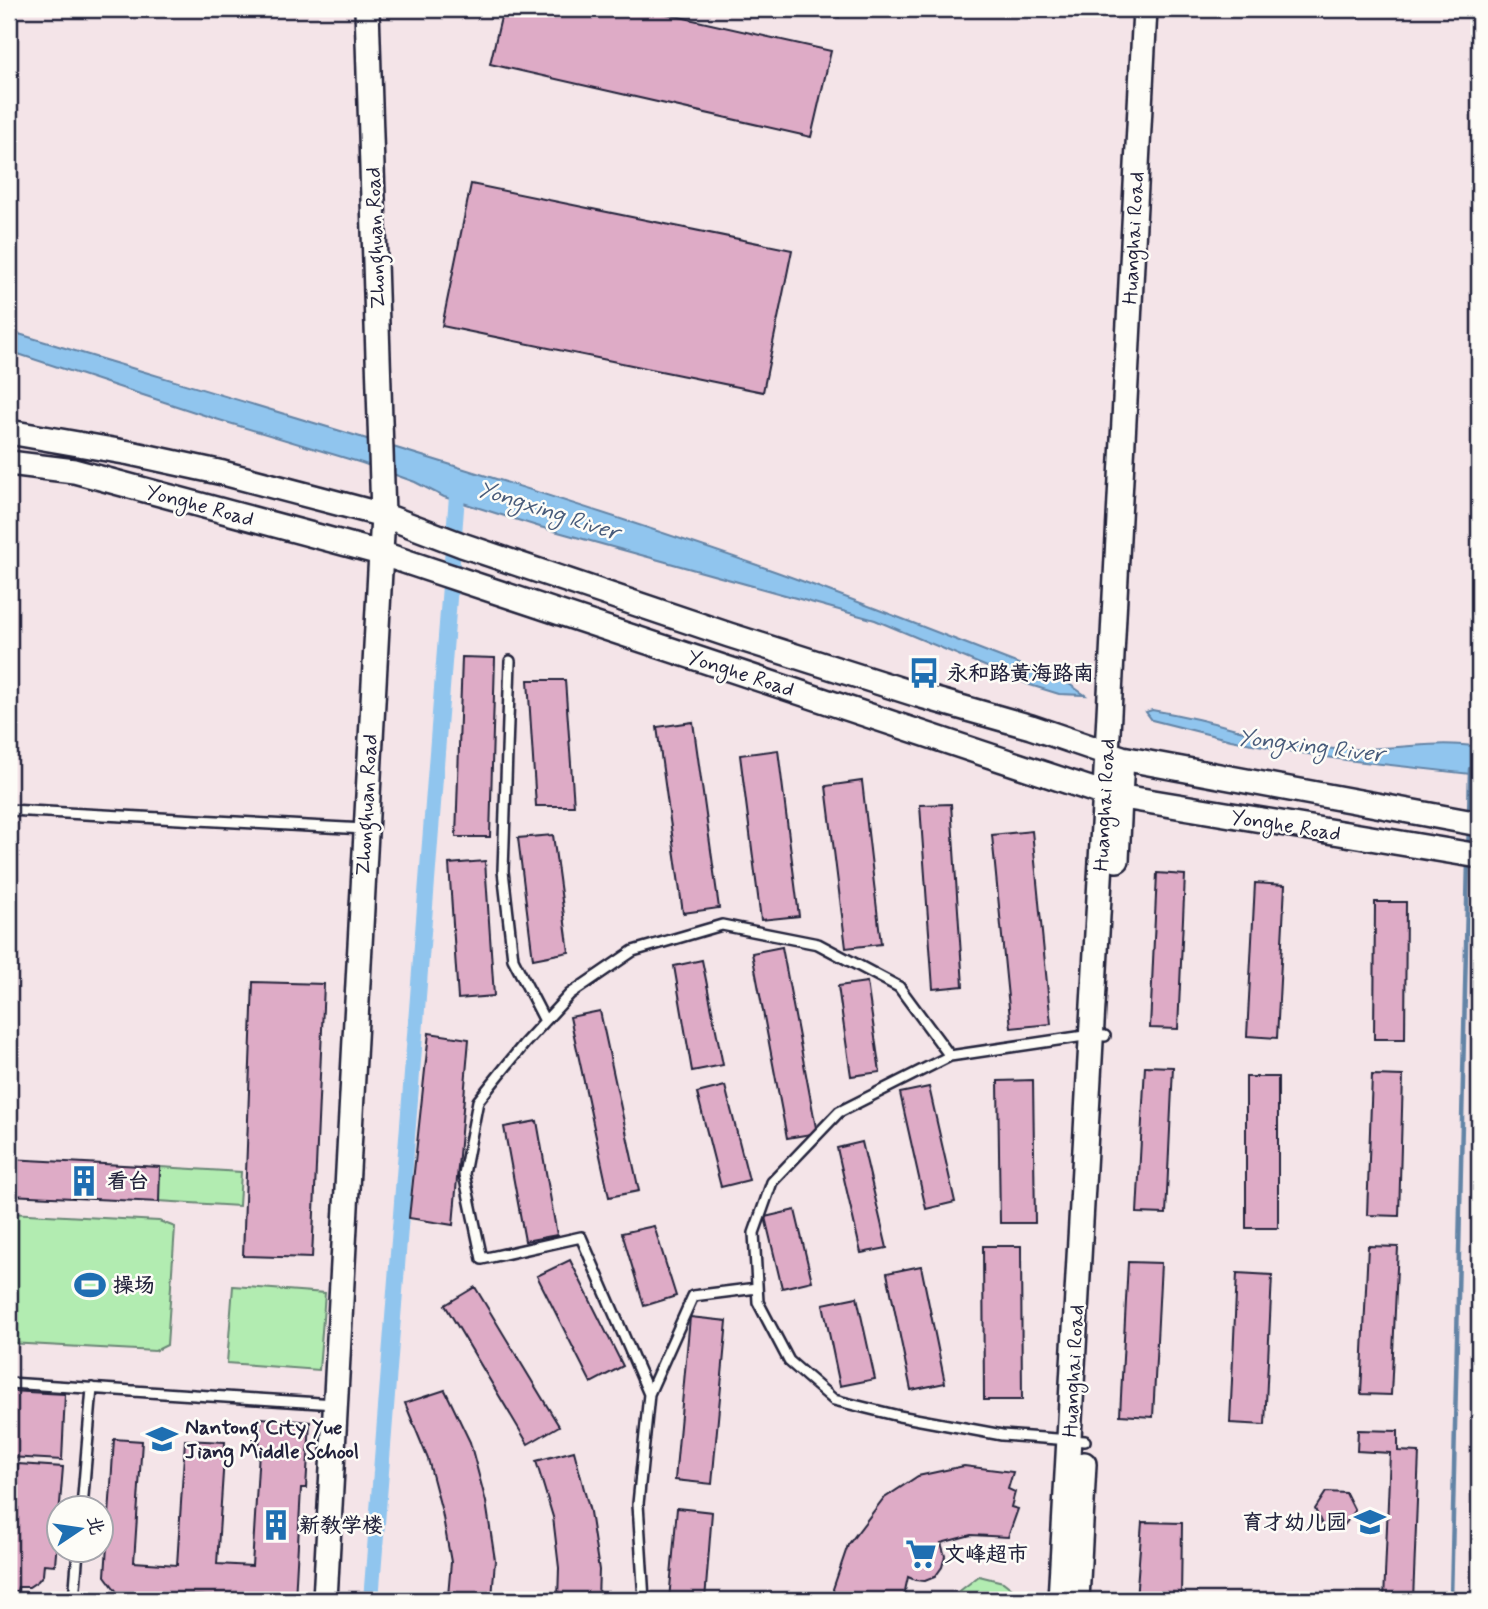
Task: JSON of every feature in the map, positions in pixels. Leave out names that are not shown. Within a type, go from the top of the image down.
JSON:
[{"type":"main road","name":"Zhonghuan Road","points":[[325,1600],[383,515],[367,9]]},
{"type":"main road","name":"Huanghai Road","points":[[1077,1600],[1077,1441],[1115,756],[1145,9]]},
{"type":"main road","name":"Huanghai Road","points":[[1115,756],[1160,9]]},
{"type":"main road","name":"Yonghe Road","points":[[9,432],[210,470],[383,515],[462,545],[729,635],[918,695],[1031,727],[1115,756],[1472,823]]},
{"type":"main road","name":"Yonghe Road","points":[[9,463],[74,471],[380,553],[1113,796],[1472,855]]},
{"type":"main road","name":"Huanghai Road","points":[[1059,1600],[1077,1441]]},
{"type":"lane","points":[[510,661],[503,871],[513,958],[545,1021]]},
{"type":"lane","points":[[9,810],[365,829]]},
{"type":"lane","points":[[649,1394],[581,1237],[482,1259],[464,1174],[478,1101],[545,1021],[570,994],[632,951],[722,925],[818,944],[899,987],[950,1056]]},
{"type":"lane","points":[[1077,1441],[1002,1435],[899,1416],[834,1400],[789,1361],[758,1303],[754,1233],[772,1182],[839,1112],[950,1056],[1098,1036]]},
{"type":"lane","points":[[644,1600],[638,1504],[649,1394],[692,1296],[757,1288]]},
{"type":"lane","points":[[9,1383],[337,1404]]},
{"type":"lane","points":[[83,1494],[92,1388]]},
{"type":"lane","points":[[74,1600],[77,1564]]},
{"type":"green space","points":[[160,1167],[241,1172],[239,1206],[158,1201]]},
{"type":"green space","name":"操场","points":[[9,1213],[159,1221],[175,1227],[167,1345],[155,1351],[9,1343]]},
{"type":"green space","points":[[233,1286],[325,1293],[319,1370],[227,1363]]},
{"type":"green space","points":[[979,1576],[1003,1582],[1012,1589],[1011,1600],[948,1600]]},
{"type":"water","name":"Yongxing River","points":[[9,331],[384,444],[664,533],[796,579],[1066,682],[1085,695],[1059,694],[1030,685],[875,620],[540,527],[444,497],[415,482],[362,463],[216,419],[9,351]]},
{"type":"water","points":[[1152,710],[1285,742],[1322,748],[1443,744],[1479,747],[1479,775],[1346,760],[1231,740],[1152,720],[1146,712]]},
{"type":"building","points":[[503,9],[644,9],[831,51],[811,137],[490,64]]},
{"type":"building","points":[[802,9],[841,9],[839,17]]},
{"type":"building","points":[[471,184],[792,250],[763,392],[442,326]]},
{"type":"building","points":[[462,657],[495,658],[490,837],[456,837]]},
{"type":"building","points":[[528,680],[565,680],[574,806],[536,806]]},
{"type":"building","points":[[693,722],[719,908],[683,913],[657,727]]},
{"type":"building","points":[[778,750],[799,916],[761,920],[740,755]]},
{"type":"building","points":[[862,781],[881,944],[846,948],[826,786]]},
{"type":"building","points":[[951,804],[963,986],[933,989],[920,805]]},
{"type":"building","points":[[1032,831],[1051,1024],[1011,1028],[992,835]]},
{"type":"building","points":[[553,835],[569,952],[533,959],[518,838]]},
{"type":"building","points":[[485,861],[494,996],[458,999],[449,864]]},
{"type":"building","points":[[1157,873],[1185,875],[1178,1029],[1150,1028]]},
{"type":"building","points":[[1255,883],[1285,885],[1277,1038],[1247,1036]]},
{"type":"building","points":[[1375,902],[1406,902],[1405,1039],[1374,1039]]},
{"type":"building","points":[[782,947],[817,1133],[787,1138],[752,953]]},
{"type":"building","points":[[702,960],[723,1065],[692,1071],[674,966]]},
{"type":"building","points":[[253,982],[324,984],[312,1258],[243,1256]]},
{"type":"building","points":[[867,982],[880,1072],[851,1076],[838,986]]},
{"type":"building","points":[[600,1011],[639,1191],[609,1197],[570,1017]]},
{"type":"building","points":[[429,1033],[469,1039],[453,1225],[409,1218]]},
{"type":"building","points":[[1145,1066],[1173,1067],[1166,1214],[1137,1213]]},
{"type":"building","points":[[1372,1075],[1403,1076],[1399,1216],[1367,1215]]},
{"type":"building","points":[[1246,1077],[1278,1077],[1278,1228],[1246,1228]]},
{"type":"building","points":[[1033,1080],[1035,1223],[1000,1223],[998,1081]]},
{"type":"building","points":[[725,1086],[749,1180],[721,1187],[697,1093]]},
{"type":"building","points":[[929,1087],[955,1202],[926,1209],[900,1093]]},
{"type":"building","points":[[537,1121],[557,1235],[525,1241],[504,1127]]},
{"type":"building","points":[[862,1142],[887,1248],[861,1253],[837,1148]]},
{"type":"building","name":"看台","points":[[9,1159],[160,1167],[159,1202],[9,1195]]},
{"type":"building","points":[[795,1210],[812,1281],[782,1288],[765,1217]]},
{"type":"building","points":[[654,1226],[676,1296],[644,1306],[622,1233]]},
{"type":"building","points":[[983,1246],[1021,1246],[1022,1400],[984,1400]]},
{"type":"building","points":[[1368,1246],[1398,1247],[1391,1395],[1361,1394]]},
{"type":"building","points":[[570,1260],[623,1366],[591,1383],[537,1276]]},
{"type":"building","points":[[1128,1262],[1161,1263],[1153,1417],[1120,1415]]},
{"type":"building","points":[[921,1266],[945,1383],[911,1390],[887,1273]]},
{"type":"building","points":[[1237,1273],[1272,1275],[1265,1425],[1230,1423]]},
{"type":"building","points":[[475,1287],[559,1426],[528,1444],[445,1305]]},
{"type":"building","points":[[857,1297],[875,1379],[840,1386],[823,1304]]},
{"type":"building","points":[[690,1317],[727,1321],[712,1484],[675,1480]]},
{"type":"building","points":[[445,1390],[470,1442],[486,1502],[495,1560],[492,1598],[542,1600],[394,1600],[394,1592],[448,1596],[451,1562],[442,1512],[428,1459],[405,1403]]},
{"type":"building","points":[[9,1391],[65,1394],[62,1460],[9,1457]]},
{"type":"building","points":[[9,1391],[65,1394],[62,1460],[9,1457]]},
{"type":"building","name":"新教学楼","points":[[261,1418],[310,1422],[306,1488],[301,1488],[295,1600],[117,1592],[105,1576],[106,1564],[116,1564],[116,1494],[110,1494],[114,1439],[142,1441],[134,1562],[177,1565],[185,1440],[225,1442],[217,1564],[252,1566]]},
{"type":"building","points":[[1358,1430],[1398,1431],[1398,1451],[1419,1452],[1413,1600],[1384,1600],[1390,1453],[1357,1451]]},
{"type":"building","points":[[574,1451],[590,1512],[599,1570],[598,1600],[558,1600],[559,1568],[553,1517],[536,1461]]},
{"type":"building","points":[[18,1464],[63,1467],[61,1494],[46,1494],[46,1564],[55,1565],[44,1564],[43,1575],[29,1587],[18,1587],[17,1591],[9,1591],[9,1550]]},
{"type":"building","points":[[964,1466],[1013,1472],[1008,1489],[1015,1492],[1011,1507],[1018,1509],[1008,1537],[971,1535],[941,1543],[945,1556],[942,1567],[935,1577],[925,1581],[908,1577],[903,1600],[836,1600],[833,1589],[848,1545],[883,1499],[918,1476]]},
{"type":"building","points":[[1326,1492],[1346,1493],[1355,1511],[1342,1528],[1323,1527],[1315,1509]]},
{"type":"building","points":[[677,1508],[712,1512],[705,1600],[669,1600]]},
{"type":"building","points":[[1142,1522],[1182,1523],[1181,1600],[1136,1600]]},
{"type":"waterway","points":[[371,1600],[458,483]]},
{"type":"waterway","points":[[1469,817],[1470,769]]},
{"type":"waterway","points":[[1468,848],[1469,829]]},
{"type":"waterway","points":[[1451,1600],[1468,860]]},
{"type":"place","name":"永和路黄海路南","points":[[924,673]]},
{"type":"place","name":"看台","points":[[84,1181]]},
{"type":"place","name":"操场","points":[[90,1285]]},
{"type":"place","name":"Nantong City Yue Jiang Middle School","points":[[162,1439]]},
{"type":"place","name":"育才幼儿园","points":[[1370,1522]]},
{"type":"place","name":"新教学楼","points":[[276,1525]]},
{"type":"place","name":"文峰超市","points":[[921,1554]]}]
